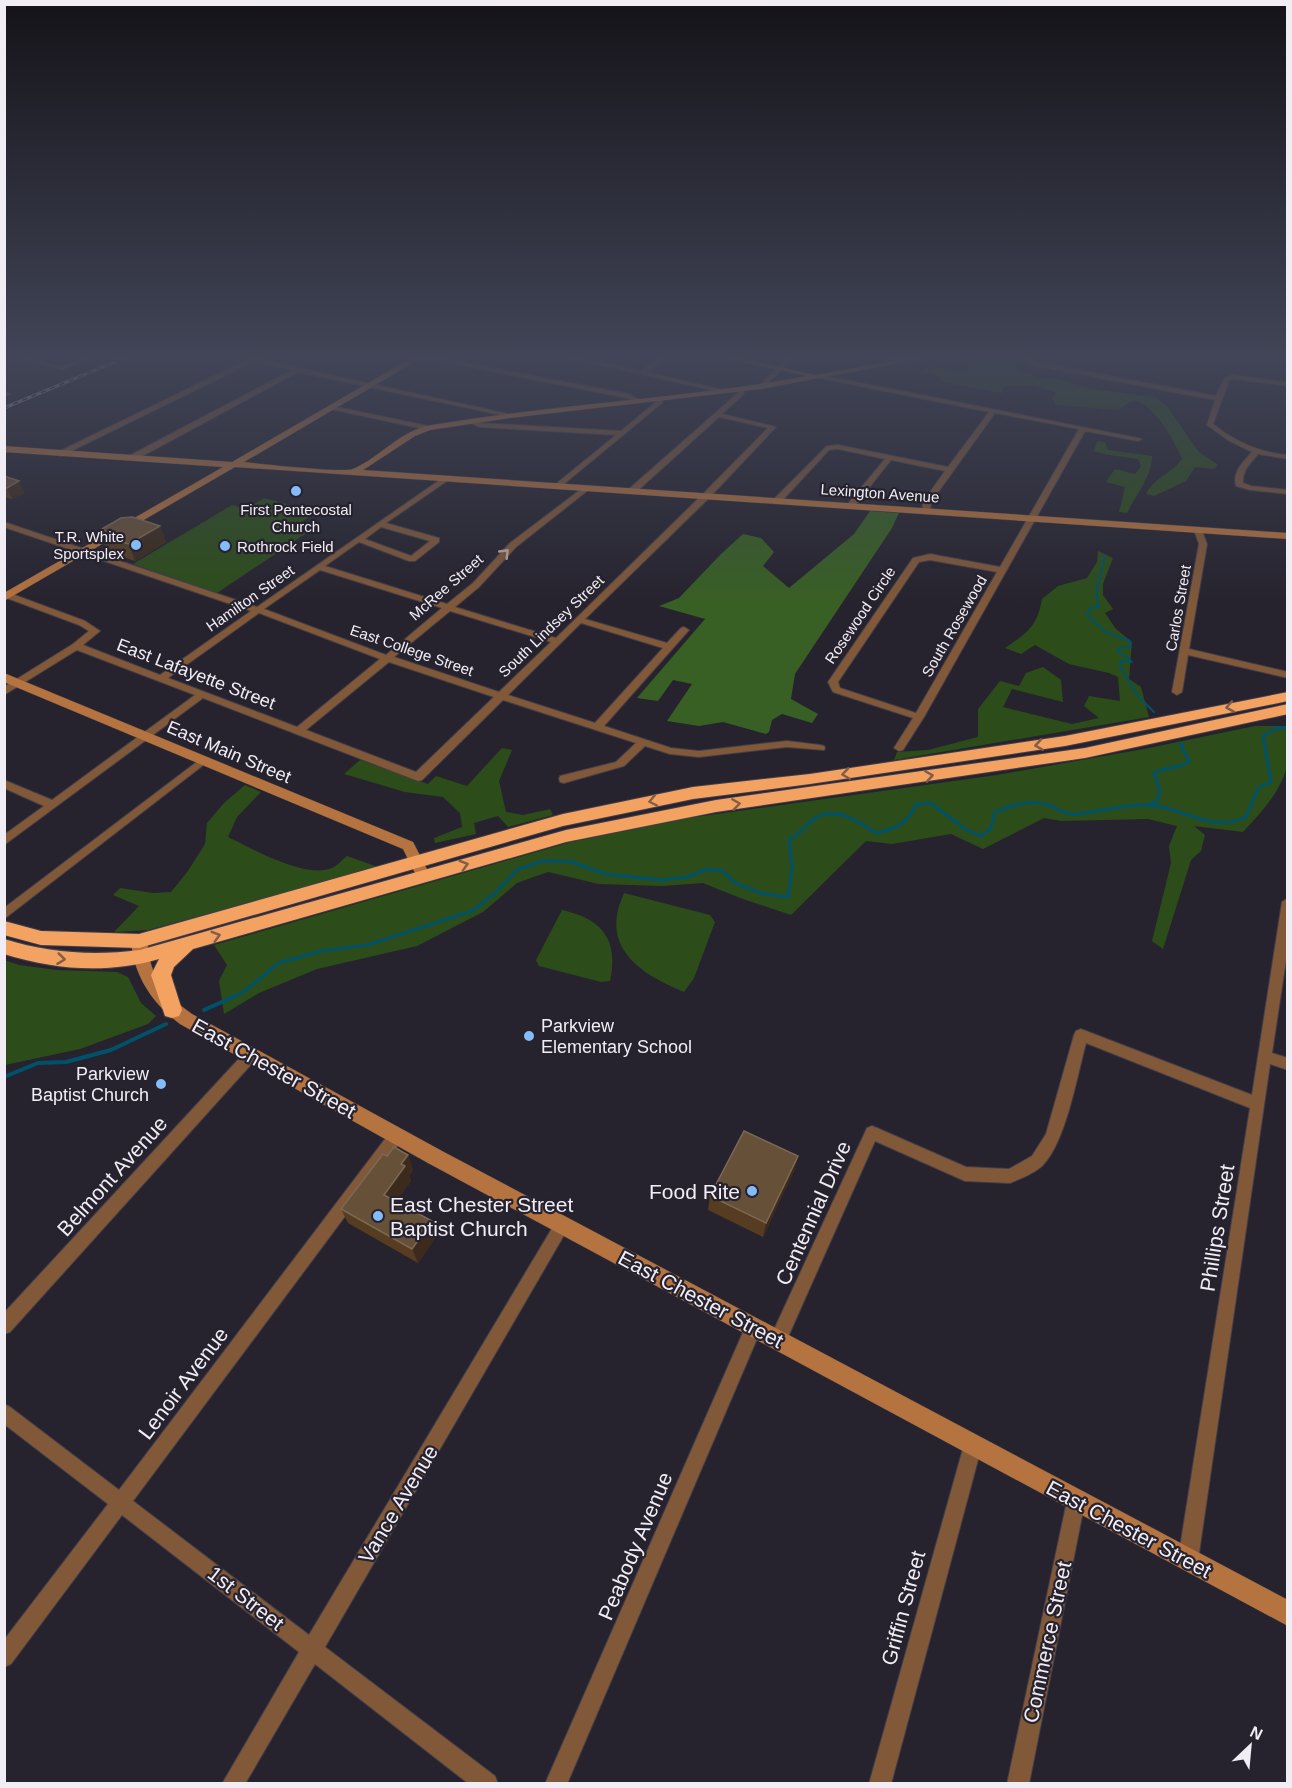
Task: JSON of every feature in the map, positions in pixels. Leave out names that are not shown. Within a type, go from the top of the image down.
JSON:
[{"type":"highway","points":[[4,928],[40,938],[139,949],[189,944],[420,870],[563,820],[693,793],[810,779],[1065,741],[1287,696]]},
{"type":"highway","points":[[4,946],[24,953],[74,960],[118,961],[139,949],[420,870],[566,836],[716,806],[1085,753],[1287,710]]},
{"type":"highway","points":[[172,1010],[161,975],[167,962],[189,944]]},
{"type":"street","points":[[58,454],[92,437]]},
{"type":"street","points":[[132,458],[171,437]]},
{"type":"street","points":[[6,596],[280,437]]},
{"type":"street","points":[[354,472],[407,437]]},
{"type":"street","points":[[559,486],[617,437]]},
{"type":"street","points":[[632,491],[692,437]]},
{"type":"street","name":"South Lindsey Street","points":[[418,777],[705,497],[763,437]]},
{"type":"street","points":[[926,512],[927,502],[974,437]]},
{"type":"street","name":"South Rosewood","points":[[899,748],[919,717],[1078,437]]},
{"type":"street","points":[[1130,437],[1138,439]]},
{"type":"street","points":[[1229,437],[1256,453],[1271,457],[1287,457]]},
{"type":"street","points":[[777,501],[827,448],[838,447],[950,470]]},
{"type":"street","name":"Lexington Avenue","points":[[4,450],[1287,536]]},
{"type":"street","points":[[1256,453],[1241,470],[1237,480],[1239,484],[1250,488],[1287,492]]},
{"type":"street","points":[[850,506],[889,458]]},
{"type":"street","name":"Hamilton Street","points":[[161,678],[444,479]]},
{"type":"street","name":"McRee Street","points":[[299,731],[476,585],[513,545],[584,489]]},
{"type":"street","name":"East College Street","points":[[4,524],[258,610],[386,658],[670,751],[699,754],[787,744],[820,748]]},
{"type":"street","points":[[358,539],[412,559],[436,540],[380,524]]},
{"type":"street","name":"Carlos Street","points":[[1177,692],[1203,544],[1198,530]]},
{"type":"street","name":"Rosewood Circle","points":[[919,717],[836,690],[833,682],[916,560],[930,557],[1003,570]]},
{"type":"street","points":[[319,567],[557,641]]},
{"type":"street","name":"East Lafayette Street","points":[[6,596],[82,623],[95,631],[76,646]]},
{"type":"street","points":[[579,620],[668,646]]},
{"type":"street","points":[[598,726],[684,630]]},
{"type":"street","points":[[4,692],[76,646]]},
{"type":"street","name":"East Lafayette Street","points":[[76,646],[418,777]]},
{"type":"street","points":[[1185,651],[1287,675]]},
{"type":"street","name":"East Main Street","points":[[4,676],[408,846],[420,870]]},
{"type":"street","points":[[4,840],[202,694]]},
{"type":"street","points":[[564,779],[620,764],[644,742]]},
{"type":"street","points":[[4,915],[202,761]]},
{"type":"street","points":[[4,783],[53,805]]},
{"type":"street","name":"Phillips Street","points":[[1188,1560],[1287,902]]},
{"type":"street","name":"East Chester Street","points":[[139,949],[149,979],[172,1010],[396,1136],[1287,1614]]},
{"type":"street","name":"Centennial Drive","points":[[778,1340],[872,1133],[965,1174],[1010,1176],[1037,1161],[1053,1136],[1081,1035],[1257,1104]]},
{"type":"street","name":"Belmont Avenue","points":[[4,1326],[252,1054]]},
{"type":"street","points":[[1265,1056],[1287,1064]]},
{"type":"street","name":"Lenoir Avenue","points":[[4,1657],[396,1136]]},
{"type":"street","name":"Vance Avenue","points":[[233,1784],[562,1225]]},
{"type":"street","name":"Peabody Avenue","points":[[556,1784],[754,1327]]},
{"type":"street","name":"1st Street","points":[[4,1413],[488,1784]]},
{"type":"street","name":"Griffin Street","points":[[880,1784],[973,1445]]},
{"type":"street","name":"Commerce Street","points":[[1018,1784],[1076,1501]]},
{"type":"green space","points":[[1171,437],[1189,437],[1198,451],[1218,465],[1214,469],[1195,467],[1186,481],[1154,496],[1146,494],[1153,484],[1182,459]]},
{"type":"green space","points":[[1097,441],[1105,442],[1108,450],[1152,456],[1147,477],[1127,513],[1119,512],[1125,487],[1106,482],[1115,469],[1135,474],[1141,466],[1138,459],[1094,451]]},
{"type":"green space","name":"Rothrock Field","points":[[264,498],[316,512],[299,524],[314,528],[217,593],[133,564],[232,505],[246,509]]},
{"type":"green space","points":[[870,511],[899,513],[892,528],[795,674],[791,699],[818,714],[812,723],[782,714],[772,720],[769,732],[766,734],[723,722],[699,726],[667,721],[692,684],[673,680],[658,701],[637,698],[705,619],[659,606],[679,598],[743,534],[761,538],[774,552],[763,566],[789,588],[854,534]]},
{"type":"green space","points":[[1098,551],[1113,558],[1103,584],[1103,595],[1113,609],[1105,613],[1116,629],[1132,642],[1129,679],[1141,687],[1149,717],[894,760],[897,752],[928,750],[978,737],[978,709],[1000,681],[1019,686],[1026,673],[1043,667],[1061,680],[1063,702],[1012,689],[1003,707],[1072,724],[1099,718],[1084,706],[1089,696],[1120,701],[1118,677],[1069,664],[1035,645],[1021,654],[1005,648],[1034,623],[1042,599],[1058,586],[1087,578],[1097,562]]},
{"type":"green space","points":[[1255,726],[1287,726],[1288,760],[1282,781],[1271,799],[1243,832],[1194,826],[1205,835],[1201,851],[1191,860],[1163,949],[1152,941],[1171,863],[1169,846],[1177,826],[1148,819],[1061,821],[1044,818],[983,849],[951,834],[892,844],[866,841],[791,915],[703,883],[662,886],[599,884],[548,872],[517,883],[483,912],[417,946],[317,969],[259,993],[224,1014],[219,981],[227,965],[214,945],[571,842],[688,818],[997,775],[1144,749]]},
{"type":"green space","points":[[502,748],[512,750],[499,781],[506,812],[523,815],[550,809],[553,815],[508,827],[498,816],[474,823],[476,834],[435,843],[434,838],[462,827],[460,813],[443,797],[405,792],[344,774],[360,760],[428,784],[436,776],[467,786]]},
{"type":"green space","points":[[245,785],[261,792],[237,817],[228,837],[279,861],[308,869],[332,868],[347,856],[378,867],[148,930],[114,932],[139,906],[113,895],[120,888],[153,893],[171,892],[205,844],[207,823],[224,803]]},
{"type":"green space","points":[[624,893],[710,915],[715,922],[694,978],[684,992],[647,973],[627,954],[620,943],[617,912]]},
{"type":"green space","points":[[562,910],[588,919],[604,933],[612,953],[610,981],[601,982],[539,966],[536,960]]},
{"type":"green space","points":[[4,960],[19,965],[57,970],[117,972],[128,977],[141,1003],[156,1016],[148,1024],[80,1049],[5,1065]]},
{"type":"building","points":[[4,476],[19,481],[7,488],[4,487]]},
{"type":"building","points":[[132,517],[160,526],[129,544],[101,536],[103,535],[98,531],[121,518]]},
{"type":"building","name":"Food Rite","points":[[744,1131],[798,1156],[766,1223],[710,1196]]},
{"type":"building","points":[[394,1147],[408,1155],[401,1164],[405,1166],[384,1195],[432,1221],[412,1249],[341,1209],[383,1154],[387,1156]]},
{"type":"waterway","points":[[1104,555],[1103,568],[1097,587],[1099,606],[1089,609],[1087,615],[1106,632],[1130,641],[1130,647],[1119,648],[1118,651],[1132,662],[1121,661],[1120,667],[1138,696],[1154,712]]},
{"type":"waterway","points":[[230,998],[242,993],[279,963],[321,951],[367,945],[472,911],[495,893],[518,869],[543,861],[569,861],[605,874],[662,880],[687,877],[707,869],[723,871],[735,883],[764,894],[788,897],[792,868],[789,839],[815,818],[827,814],[834,813],[849,817],[876,833],[900,824],[909,816],[916,804],[931,803],[965,829],[981,836],[991,828],[995,812],[1028,803],[1042,803],[1071,814],[1147,805],[1212,822],[1234,821],[1246,817],[1258,788],[1271,782],[1263,736],[1274,729],[1287,727]]},
{"type":"waterway","points":[[1277,729],[1288,727]]},
{"type":"waterway","points":[[1150,804],[1156,802],[1160,791],[1154,773],[1189,762],[1180,743]]},
{"type":"waterway","points":[[204,1010],[233,997]]},
{"type":"waterway","points":[[4,1077],[38,1063],[66,1062],[111,1050],[166,1024]]},
{"type":"place","name":"First Pentecostal Church","points":[[296,491]]},
{"type":"place","name":"T.R. White Sportsplex","points":[[136,545]]},
{"type":"place","name":"Rothrock Field","points":[[225,546]]},
{"type":"place","name":"Parkview Elementary School","points":[[529,1036]]},
{"type":"place","name":"Parkview Baptist Church","points":[[161,1084]]},
{"type":"place","name":"Food Rite","points":[[752,1191]]},
{"type":"place","name":"East Chester Street Baptist Church","points":[[378,1216]]}]
